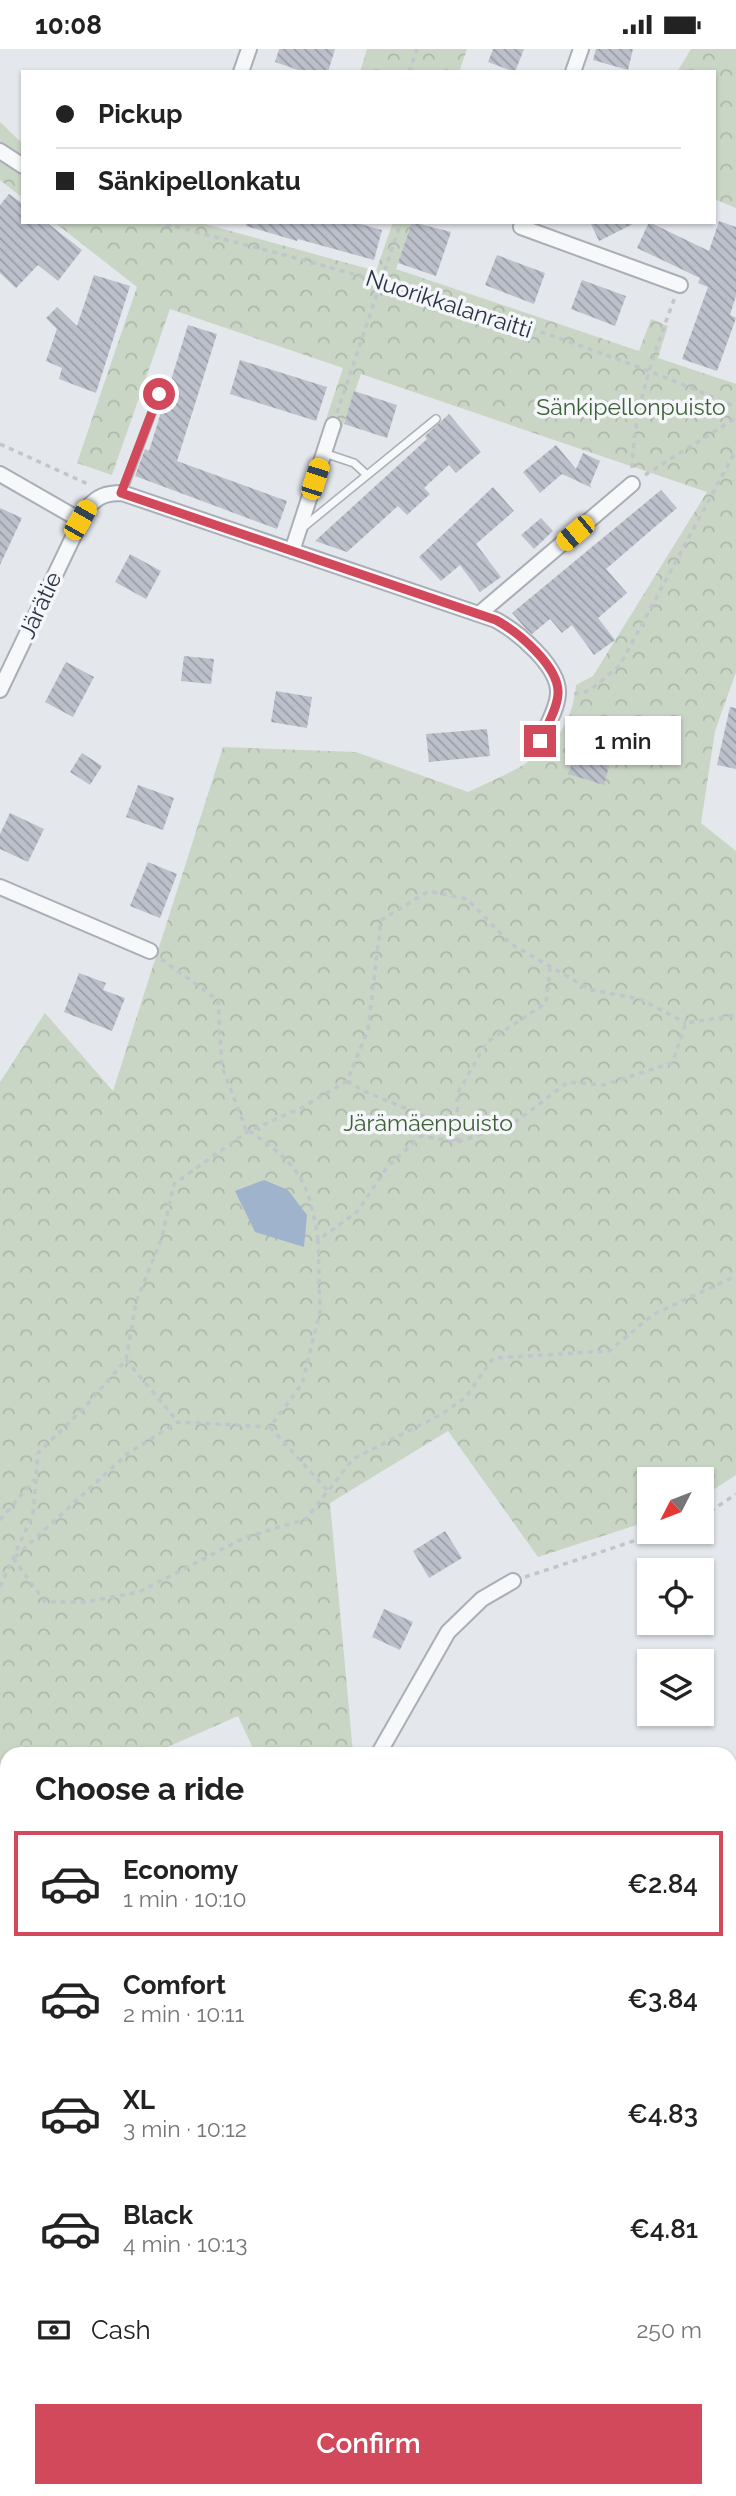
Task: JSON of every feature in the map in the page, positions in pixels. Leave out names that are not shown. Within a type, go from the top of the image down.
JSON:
[{"type":"street","points":[[242,70],[249,49]]},
{"type":"street","points":[[574,70],[580,49]]},
{"type":"street","points":[[0,151],[21,165]]},
{"type":"street","points":[[518,224],[680,285]]},
{"type":"street","points":[[292,551],[333,425]]},
{"type":"street","points":[[0,474],[80,520]]},
{"type":"street","points":[[479,614],[632,484]]},
{"type":"street","points":[[115,493],[479,614],[511,628],[551,670],[558,684],[558,698],[540,741]]},
{"type":"street","name":"Järätie","points":[[0,690],[80,520],[95,498],[115,493]]},
{"type":"street","points":[[0,887],[150,951]]},
{"type":"street","points":[[382,1747],[448,1632],[482,1599],[513,1581]]},
{"type":"lane","points":[[115,493],[159,394]]},
{"type":"lane","points":[[298,531],[436,419]]},
{"type":"lane","points":[[324,453],[354,463],[367,475]]},
{"type":"path","points":[[410,70],[417,49]]},
{"type":"path","name":"Nuorikkalanraitti","points":[[164,224],[381,281],[648,369],[736,407]]},
{"type":"path","points":[[333,425],[400,224]]},
{"type":"path","points":[[632,484],[633,440],[648,369],[680,285]]},
{"type":"path","points":[[632,484],[736,418]]},
{"type":"path","points":[[0,444],[115,493]]},
{"type":"path","points":[[558,698],[589,691],[620,665],[736,450]]},
{"type":"path","points":[[0,1587],[33,1514],[38,1453],[83,1409],[126,1360],[136,1302],[162,1237],[174,1184],[248,1132],[301,1108],[347,1081],[368,1030],[381,920],[429,891],[467,899],[511,944],[591,990],[640,999],[686,1023],[736,1015]]},
{"type":"path","points":[[150,951],[218,1000],[222,1067],[248,1132],[286,1156],[312,1198],[318,1240],[320,1312],[302,1384],[270,1427]]},
{"type":"path","points":[[458,1142],[457,1094],[487,1042],[546,1003],[550,968]]},
{"type":"path","points":[[318,1240],[357,1212],[388,1166],[421,1136],[458,1142],[514,1123],[568,1082],[603,1085],[671,1063],[686,1023]]},
{"type":"path","points":[[347,1081],[426,1117],[458,1142]]},
{"type":"path","points":[[13,1558],[44,1602],[86,1602],[139,1591],[244,1538],[306,1519],[353,1459],[442,1414],[466,1397],[493,1358],[609,1351],[654,1314],[736,1276]]},
{"type":"path","points":[[126,1360],[178,1422]]},
{"type":"path","points":[[13,1558],[127,1454],[178,1422],[270,1427],[328,1491]]},
{"type":"path","points":[[0,1520],[36,1478]]},
{"type":"path","points":[[714,1509],[736,1494]]},
{"type":"path","points":[[513,1581],[637,1540]]},
{"type":"green space","points":[[367,49],[467,49],[460,70],[361,70]]},
{"type":"green space","points":[[691,49],[736,49],[736,208],[716,200],[716,70],[678,70]]},
{"type":"green space","points":[[0,122],[21,142],[21,196],[0,180]]},
{"type":"green space","name":"Järämäenpuisto","points":[[57,224],[205,224],[376,271],[392,224],[411,224],[396,269],[639,351],[651,319],[668,326],[658,358],[736,384],[736,672],[715,731],[701,823],[736,851],[736,1475],[714,1489],[714,1467],[637,1467],[637,1525],[538,1557],[448,1431],[330,1503],[352,1747],[252,1747],[238,1716],[168,1747],[0,1747],[0,1082],[45,1013],[113,1091],[223,747],[356,752],[468,792],[524,765],[540,754],[564,726],[572,708],[576,685],[593,676],[707,492],[361,374],[340,434],[323,428],[343,368],[170,309],[112,475],[77,463],[137,287]]},
{"type":"water","points":[[264,1180],[288,1190],[307,1215],[304,1247],[255,1232],[235,1191]]},
{"type":"building","points":[[279,49],[335,49],[329,70],[298,70],[275,62]]},
{"type":"building","points":[[493,49],[524,49],[516,70],[488,62]]},
{"type":"building","points":[[596,49],[633,49],[628,70],[593,60]]},
{"type":"building","points":[[9,194],[21,203],[21,224],[49,224],[82,250],[58,281],[38,265],[16,288],[0,273],[0,205]]},
{"type":"building","points":[[719,221],[736,227],[736,296],[730,315],[736,318],[717,371],[682,359],[708,287],[698,283],[700,278],[637,248],[648,224],[653,224],[709,251]]},
{"type":"building","points":[[360,224],[382,230],[374,260],[246,226]]},
{"type":"building","points":[[411,224],[451,232],[436,276],[398,263]]},
{"type":"building","points":[[591,224],[633,224],[599,241]]},
{"type":"building","points":[[497,255],[545,273],[534,304],[485,285]]},
{"type":"building","points":[[94,275],[130,286],[96,393],[59,379],[62,368],[46,361],[57,329],[46,318],[57,307],[77,326]]},
{"type":"building","points":[[582,280],[626,296],[615,326],[571,309]]},
{"type":"building","points":[[188,325],[217,334],[177,461],[287,501],[277,529],[135,476],[145,449],[149,451]]},
{"type":"building","points":[[240,360],[327,387],[316,421],[230,394]]},
{"type":"building","points":[[354,391],[397,405],[387,438],[344,424]]},
{"type":"building","points":[[449,414],[481,452],[456,473],[449,465],[424,488],[430,494],[407,515],[398,506],[347,552],[315,541],[427,439],[425,436]]},
{"type":"building","points":[[556,445],[576,469],[583,453],[600,461],[590,485],[592,488],[562,474],[540,493],[523,472]]},
{"type":"building","points":[[493,487],[514,511],[476,544],[501,577],[480,592],[460,565],[441,581],[419,557]]},
{"type":"building","points":[[661,490],[677,508],[606,569],[627,593],[598,618],[615,640],[594,655],[572,625],[562,633],[550,619],[532,634],[527,630],[512,613]]},
{"type":"building","points":[[0,508],[22,518],[0,565]]},
{"type":"building","points":[[541,518],[553,531],[534,549],[521,535]]},
{"type":"building","points":[[130,554],[161,571],[146,599],[115,582]]},
{"type":"building","points":[[184,656],[214,659],[211,684],[181,681]]},
{"type":"building","points":[[66,662],[94,677],[73,717],[45,702]]},
{"type":"building","points":[[276,691],[312,697],[307,728],[271,722]]},
{"type":"building","points":[[730,707],[736,708],[736,769],[717,765]]},
{"type":"building","points":[[487,729],[490,756],[429,762],[426,734]]},
{"type":"building","points":[[82,753],[102,766],[90,785],[70,772]]},
{"type":"building","points":[[575,756],[609,766],[604,785],[568,774]]},
{"type":"building","points":[[138,785],[174,798],[163,830],[126,817]]},
{"type":"building","points":[[10,813],[44,829],[28,862],[0,849],[0,834]]},
{"type":"building","points":[[148,862],[177,874],[160,918],[130,906]]},
{"type":"building","points":[[79,973],[106,983],[103,990],[125,998],[112,1031],[64,1012]]},
{"type":"building","points":[[445,1531],[462,1558],[429,1578],[413,1551]]},
{"type":"building","points":[[384,1609],[413,1622],[400,1650],[372,1637]]},
{"type":"route","points":[[159,394],[121,493],[496,620],[511,628],[551,670],[558,684],[558,698],[540,741]]},
{"type":"park label","name":"Sänkipellonpuisto","points":[[631,407]]}]
